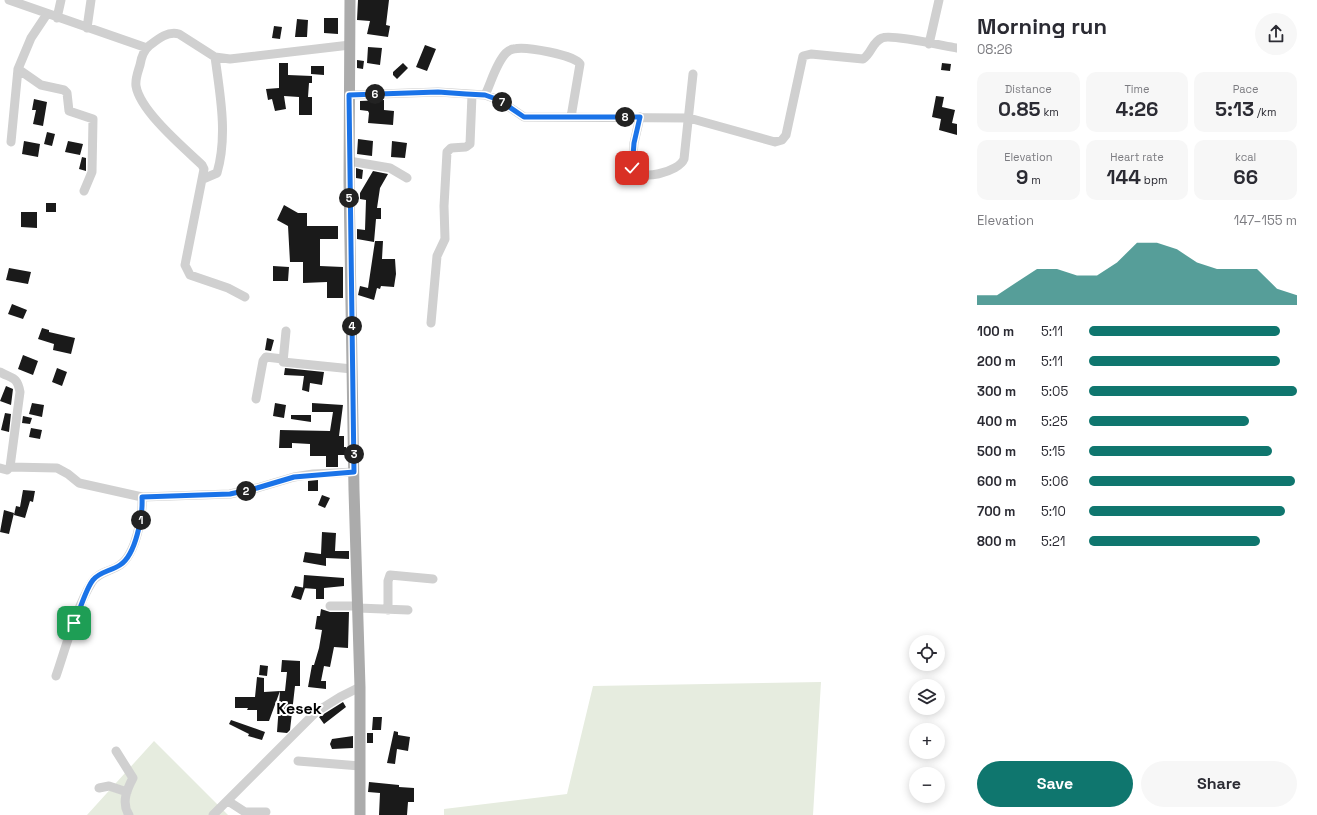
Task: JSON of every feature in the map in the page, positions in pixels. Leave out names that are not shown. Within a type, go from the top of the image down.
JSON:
[{"type":"main road","points":[[350,0],[349,161],[354,472],[360,687],[360,815]]},
{"type":"street","points":[[9,0],[57,18],[147,48]]},
{"type":"street","points":[[57,18],[61,0]]},
{"type":"street","points":[[87,28],[91,0]]},
{"type":"street","points":[[929,44],[939,0]]},
{"type":"street","points":[[11,142],[18,69],[31,38],[47,14]]},
{"type":"street","points":[[245,297],[228,288],[190,275],[187,270],[185,265],[203,179],[202,165],[160,125],[138,92],[137,78],[141,62],[147,48],[166,34],[172,32],[178,34],[215,57],[230,60],[350,45]]},
{"type":"street","points":[[349,95],[438,92],[485,95],[499,100],[524,117],[689,118],[775,142],[782,140],[786,135],[804,56],[811,54],[863,59],[868,56],[875,43],[888,36],[957,48]]},
{"type":"street","points":[[485,95],[502,58],[514,48],[571,57],[580,64],[571,117]]},
{"type":"street","points":[[203,179],[217,173],[220,164],[222,127],[215,57]]},
{"type":"street","points":[[18,69],[41,85],[64,90],[67,92],[69,111],[93,119],[92,172],[84,191]]},
{"type":"street","points":[[640,117],[634,143],[632,168],[637,174],[646,175],[671,170],[683,162],[693,74]]},
{"type":"street","points":[[431,323],[436,256],[445,239],[444,206],[447,152],[450,148],[466,147],[470,144],[472,94]]},
{"type":"street","points":[[349,161],[390,168],[407,178]]},
{"type":"street","points":[[283,359],[286,330]]},
{"type":"street","points":[[256,399],[261,368],[266,357],[283,359],[284,362],[352,369]]},
{"type":"street","points":[[0,372],[16,380],[19,384],[20,392],[10,467]]},
{"type":"street","points":[[0,468],[7,470],[10,467],[57,468],[68,474],[79,483],[142,497],[230,494],[294,477],[354,472]]},
{"type":"street","points":[[56,676],[74,623],[92,580],[102,573],[121,565],[126,560],[139,531],[142,513],[142,497]]},
{"type":"street","points":[[388,610],[388,581],[390,575],[433,579]]},
{"type":"street","points":[[330,606],[408,610]]},
{"type":"street","points":[[213,815],[316,712],[340,696],[360,687]]},
{"type":"street","points":[[116,751],[133,778],[127,792],[125,803],[129,815]]},
{"type":"street","points":[[298,761],[360,766]]},
{"type":"street","points":[[99,788],[109,786],[127,792]]},
{"type":"street","points":[[228,801],[245,812],[266,812]]},
{"type":"shaded area","points":[[821,682],[813,815],[444,815],[444,809],[567,794],[593,686]]},
{"type":"shaded area","points":[[154,741],[228,815],[87,815]]},
{"type":"building","points":[[358,0],[389,0],[386,25],[390,26],[388,37],[367,34],[370,21],[357,20]]},
{"type":"building","points":[[324,18],[338,18],[338,34],[324,33]]},
{"type":"building","points":[[297,19],[308,20],[307,37],[295,37]]},
{"type":"building","points":[[274,26],[282,27],[280,39],[272,38]]},
{"type":"building","points":[[425,45],[436,49],[427,71],[416,67]]},
{"type":"building","points":[[368,47],[382,48],[380,65],[367,63]]},
{"type":"building","points":[[357,60],[364,61],[363,69],[357,68]]},
{"type":"building","points":[[279,63],[288,63],[288,75],[312,76],[312,83],[309,83],[308,97],[312,97],[312,115],[299,115],[299,97],[284,96],[286,109],[275,111],[272,99],[268,100],[266,89],[279,88]]},
{"type":"building","points":[[403,63],[408,68],[397,79],[393,75],[393,72]]},
{"type":"building","points":[[942,63],[951,64],[950,71],[941,70]]},
{"type":"building","points":[[311,66],[324,66],[324,75],[311,74]]},
{"type":"building","points":[[936,96],[944,97],[942,107],[955,110],[952,123],[957,124],[957,135],[939,130],[941,119],[932,117]]},
{"type":"building","points":[[34,99],[47,102],[43,126],[33,124],[36,110],[32,110]]},
{"type":"building","points":[[384,100],[384,110],[394,111],[393,125],[368,123],[369,113],[368,111],[360,110],[360,101]]},
{"type":"building","points":[[47,132],[55,134],[52,146],[44,144]]},
{"type":"building","points":[[358,139],[373,141],[372,156],[357,154]]},
{"type":"building","points":[[24,141],[40,144],[38,157],[22,154]]},
{"type":"building","points":[[68,141],[83,144],[80,155],[65,152]]},
{"type":"building","points":[[392,141],[407,143],[405,158],[391,157]]},
{"type":"building","points":[[82,157],[86,158],[86,171],[79,169]]},
{"type":"building","points":[[356,168],[363,170],[362,179],[356,178]]},
{"type":"building","points":[[373,171],[388,174],[380,188],[377,208],[381,208],[381,219],[376,219],[374,242],[357,239],[357,229],[365,230],[366,200],[360,199],[360,193]]},
{"type":"building","points":[[46,203],[56,203],[56,212],[46,212]]},
{"type":"building","points":[[284,205],[298,213],[307,213],[307,226],[338,226],[338,239],[320,239],[320,266],[343,267],[343,298],[327,298],[327,282],[303,283],[303,262],[290,262],[288,226],[277,220]]},
{"type":"building","points":[[21,212],[37,212],[37,228],[21,227]]},
{"type":"building","points":[[375,241],[383,241],[382,259],[395,259],[396,274],[394,287],[381,286],[380,289],[377,288],[374,300],[358,295],[360,286],[368,288]]},
{"type":"building","points":[[273,266],[289,267],[288,281],[273,281]]},
{"type":"building","points":[[9,268],[31,272],[28,284],[6,280]]},
{"type":"building","points":[[12,304],[27,310],[23,319],[8,314]]},
{"type":"building","points":[[42,328],[49,330],[49,332],[75,338],[71,354],[53,350],[54,344],[38,339]]},
{"type":"building","points":[[267,338],[274,340],[271,351],[265,350]]},
{"type":"building","points":[[23,355],[38,361],[33,375],[18,369]]},
{"type":"building","points":[[57,368],[67,372],[62,386],[52,382]]},
{"type":"building","points":[[285,368],[324,372],[322,385],[310,383],[309,392],[302,390],[304,376],[284,375]]},
{"type":"building","points":[[6,386],[13,389],[11,405],[0,401]]},
{"type":"building","points":[[32,403],[44,405],[42,417],[29,414]]},
{"type":"building","points":[[275,403],[286,405],[284,418],[273,416]]},
{"type":"building","points":[[312,403],[343,405],[339,436],[344,436],[346,455],[338,455],[338,467],[326,467],[326,456],[310,456],[310,444],[292,443],[292,448],[279,448],[280,430],[330,431],[333,412],[312,412]]},
{"type":"building","points":[[5,413],[11,414],[9,432],[1,430]]},
{"type":"building","points":[[291,415],[311,415],[311,422],[291,419]]},
{"type":"building","points":[[23,416],[32,418],[30,424],[22,423]]},
{"type":"building","points":[[31,428],[42,430],[40,439],[29,437]]},
{"type":"building","points":[[318,480],[318,491],[308,491],[308,481]]},
{"type":"building","points":[[23,490],[35,491],[33,502],[30,501],[25,518],[14,515],[16,506],[20,507]]},
{"type":"building","points":[[322,495],[330,498],[325,508],[318,505]]},
{"type":"building","points":[[4,510],[14,513],[9,534],[0,532]]},
{"type":"building","points":[[322,532],[336,533],[335,551],[349,551],[349,559],[326,558],[326,566],[303,562],[305,552],[321,554]]},
{"type":"building","points":[[304,575],[344,578],[344,586],[324,588],[324,599],[316,599],[316,589],[303,588]]},
{"type":"building","points":[[295,586],[305,588],[301,600],[291,597]]},
{"type":"building","points":[[321,609],[330,612],[349,612],[348,648],[334,647],[330,667],[324,666],[321,681],[326,681],[326,689],[308,687],[312,665],[314,665],[319,648],[322,630],[315,629],[317,616],[320,616]]},
{"type":"building","points":[[282,660],[300,661],[300,686],[295,686],[290,730],[287,733],[277,732],[280,691],[285,691],[287,672],[281,672]]},
{"type":"building","points":[[260,665],[268,666],[267,676],[259,675]]},
{"type":"building","points":[[257,677],[264,678],[264,692],[280,691],[269,721],[257,721],[257,710],[235,708],[235,697],[255,697]]},
{"type":"building","points":[[343,702],[346,707],[324,724],[319,717]]},
{"type":"building","points":[[373,717],[382,717],[381,730],[372,730]]},
{"type":"building","points":[[231,720],[265,732],[262,740],[248,736],[249,734],[229,724]]},
{"type":"building","points":[[394,731],[398,732],[398,735],[410,737],[408,751],[397,749],[395,764],[387,763]]},
{"type":"building","points":[[367,733],[373,733],[373,743],[367,743]]},
{"type":"building","points":[[353,736],[353,748],[332,749],[330,744],[332,739]]},
{"type":"building","points":[[369,782],[414,788],[414,802],[408,802],[407,815],[379,815],[380,793],[368,792]]},
{"type":"district","name":"Kesek","points":[[299,708]]},
{"type":"route","points":[[74,623],[92,580],[102,573],[121,565],[126,560],[139,531],[142,513],[142,497],[230,494],[294,477],[312,474],[354,472],[349,95],[438,92],[485,95],[499,100],[524,117],[640,117],[635,135],[632,168]]}]
